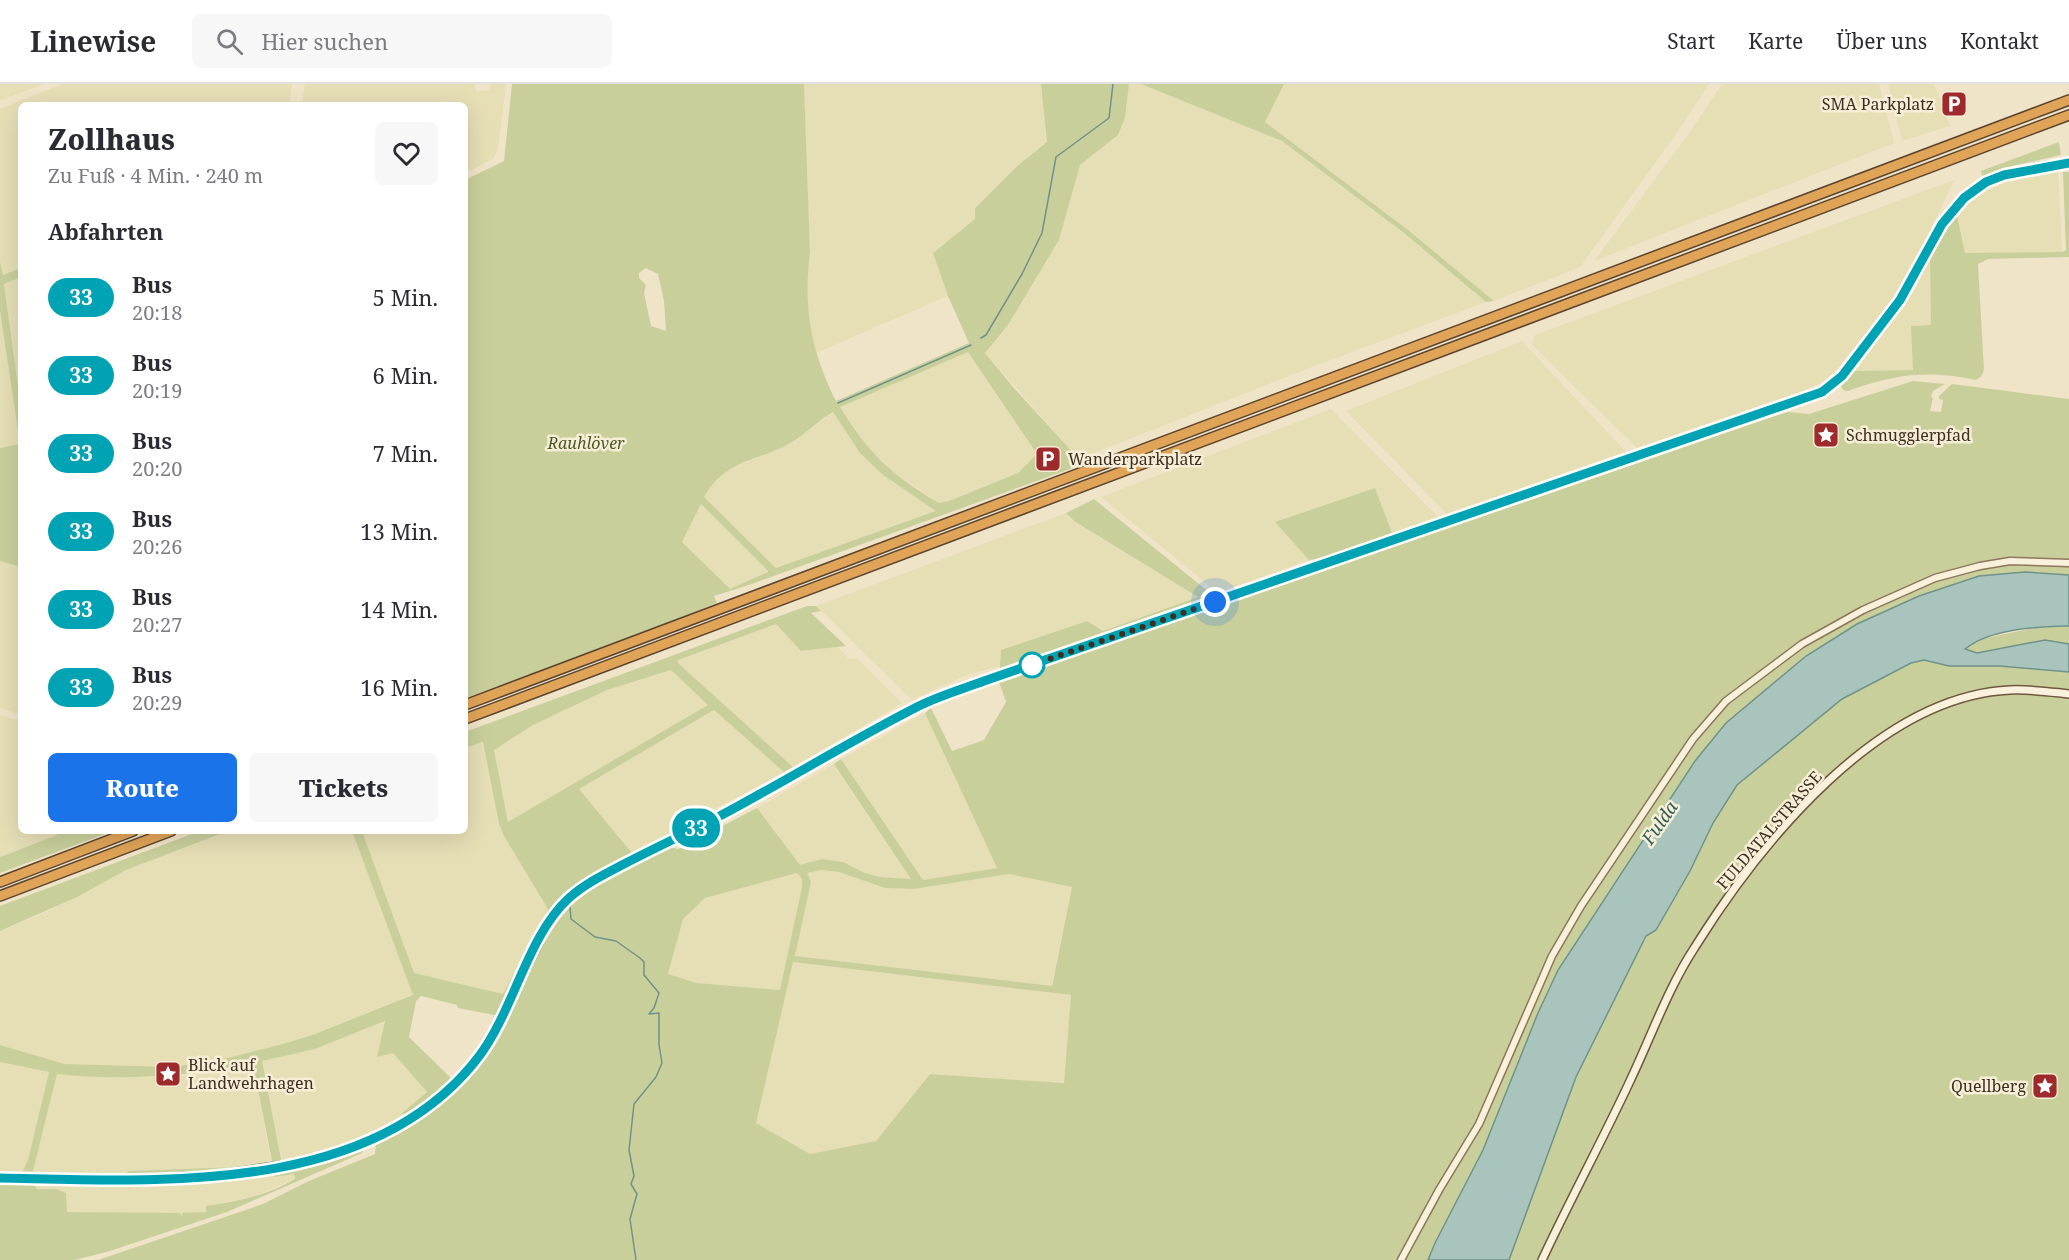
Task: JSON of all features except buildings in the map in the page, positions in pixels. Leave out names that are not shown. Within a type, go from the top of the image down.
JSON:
[{"type":"highway","points":[[468,704],[2069,100]]},
{"type":"highway","points":[[468,718],[2069,115]]},
{"type":"highway","points":[[0,882],[125,834]]},
{"type":"highway","points":[[0,896],[163,834]]},
{"type":"main road","points":[[0,1178],[155,1178],[254,1171],[304,1162],[385,1135],[425,1109],[465,1073],[488,1042],[550,920],[571,896],[594,880],[716,818],[925,703],[1822,392],[1842,376],[1900,300],[1942,224],[1964,198],[1986,182],[2004,175],[2069,163]]},
{"type":"main road","name":"FULDATALSTRASSE","points":[[1542,1260],[1694,948],[1733,890],[1816,793],[1837,771],[1886,734],[1942,705],[1985,693],[2010,690],[2069,694]]},
{"type":"street","points":[[1401,1260],[1439,1190],[1479,1124],[1551,956],[1581,906],[1693,739],[1726,701],[1802,644],[1863,610],[1935,578],[2010,561],[2069,563]]},
{"type":"shaded area","points":[[0,84],[43,84],[0,101]]},
{"type":"shaded area","points":[[62,84],[292,84],[289,102],[18,102],[18,269],[3,276],[0,261],[0,109]]},
{"type":"shaded area","points":[[305,84],[474,84],[477,91],[490,90],[490,84],[506,84],[498,150],[493,159],[468,172],[468,102],[302,102]]},
{"type":"shaded area","points":[[804,84],[1041,84],[1047,142],[1016,167],[975,208],[975,219],[933,253],[948,296],[816,353],[808,317],[807,277],[810,252]]},
{"type":"shaded area","points":[[1129,84],[1141,84],[1282,141],[1404,233],[1486,302],[1312,367],[1079,459],[985,353],[1008,325],[1059,240],[1080,165],[1118,135],[1125,118]]},
{"type":"shaded area","points":[[1284,84],[1709,84],[1676,134],[1580,267],[1494,301],[1408,230],[1265,122]]},
{"type":"shaded area","points":[[1722,84],[1879,84],[1894,143],[1594,261],[1690,132]]},
{"type":"shaded area","points":[[1888,84],[1934,84],[1950,126],[1902,141]]},
{"type":"shaded area","points":[[2058,171],[2062,252],[1965,253],[1958,216],[1976,196],[2003,183]]},
{"type":"shaded area","points":[[1954,180],[1912,270],[1882,313],[1838,368],[1823,382],[1798,393],[1637,448],[1532,345],[1535,335]]},
{"type":"shaded area","points":[[1930,258],[1931,325],[1912,326],[1913,370],[1855,371],[1917,286]]},
{"type":"shaded area","points":[[18,278],[18,386],[4,284]]},
{"type":"shaded area","points":[[0,311],[18,432],[18,445],[0,448]]},
{"type":"shaded area","points":[[1522,341],[1626,452],[1447,514],[1346,411]]},
{"type":"shaded area","points":[[968,352],[1037,454],[1018,473],[939,503],[888,469],[866,446],[840,407]]},
{"type":"shaded area","points":[[1331,409],[1439,518],[1392,533],[1375,488],[1276,522],[1309,560],[1218,593],[1101,497]]},
{"type":"shaded area","points":[[833,412],[860,453],[883,475],[937,511],[776,568],[704,497],[713,481],[728,470],[791,443]]},
{"type":"shaded area","points":[[701,504],[768,572],[730,590],[682,542]]},
{"type":"shaded area","points":[[1066,513],[1074,521],[1198,597],[1103,631],[1087,621],[1002,650],[1002,665],[962,677],[912,700],[816,606]]},
{"type":"shaded area","points":[[0,561],[18,566],[18,714],[0,708]]},
{"type":"shaded area","points":[[776,624],[801,651],[838,647],[849,659],[857,658],[902,703],[793,767],[678,663],[678,660]]},
{"type":"shaded area","points":[[671,670],[709,705],[508,823],[494,750],[533,725],[607,690]]},
{"type":"shaded area","points":[[714,710],[784,772],[632,853],[579,789]]},
{"type":"shaded area","points":[[925,713],[997,868],[923,880],[841,759]]},
{"type":"shaded area","points":[[0,715],[18,720],[18,834],[59,834],[0,857]]},
{"type":"shaded area","points":[[483,742],[499,824],[548,909],[503,994],[414,973],[363,834],[468,834],[468,747]]},
{"type":"shaded area","points":[[834,764],[912,879],[880,877],[865,873],[843,862],[822,859],[800,866],[757,808]]},
{"type":"shaded area","points":[[220,834],[353,834],[414,995],[315,1034],[283,1044],[219,1060],[172,1067],[65,1064],[0,1045],[0,931],[44,913],[126,870]]},
{"type":"shaded area","points":[[821,870],[839,872],[885,888],[914,889],[1009,874],[1072,887],[1051,987],[795,956],[811,882],[807,873]]},
{"type":"shaded area","points":[[797,873],[802,879],[802,887],[780,990],[697,983],[668,974],[683,919],[705,898]]},
{"type":"shaded area","points":[[792,962],[1071,995],[1064,1083],[930,1074],[876,1141],[810,1154],[756,1123]]},
{"type":"shaded area","points":[[386,1021],[378,1056],[393,1053],[427,1092],[402,1113],[406,1120],[372,1137],[306,1159],[283,1164],[261,1061],[315,1049]]},
{"type":"shaded area","points":[[0,1062],[49,1072],[28,1160],[21,1175],[0,1175]]},
{"type":"shaded area","points":[[253,1064],[272,1166],[239,1170],[237,1167],[129,1171],[121,1176],[32,1175],[57,1074],[158,1077],[201,1074]]},
{"type":"shaded area","points":[[273,1173],[274,1177],[294,1174],[295,1179],[252,1197],[207,1206],[206,1212],[183,1220],[67,1212],[56,1189],[37,1189],[33,1182],[194,1180]]},
{"type":"green space","name":"Rauhlöver","points":[[512,84],[804,84],[810,252],[809,311],[820,364],[836,401],[969,343],[948,296],[933,253],[975,219],[975,208],[1016,167],[1047,142],[1041,84],[1129,84],[1125,118],[1118,135],[1080,165],[1059,240],[1008,325],[985,353],[1079,459],[1070,469],[714,596],[717,603],[602,649],[468,697],[468,179],[504,161]],"holes":[[[646,268],[658,274],[664,301],[666,331],[651,326],[644,293],[646,285],[639,278],[639,273]],[[968,352],[1037,454],[1018,473],[939,503],[907,483],[882,462],[861,438],[840,407]],[[833,412],[860,453],[883,475],[936,511],[776,568],[704,497],[722,475],[744,462],[792,442]],[[701,504],[768,571],[768,572],[730,589],[682,542]]]},
{"type":"green space","points":[[1141,84],[1284,84],[1265,122],[1408,230],[1494,301],[1486,302],[1404,233],[1282,141]]},
{"type":"green space","points":[[2059,142],[2061,155],[2008,167],[1983,178],[1981,171]]},
{"type":"green space","points":[[2063,172],[2069,172],[2069,257],[1988,259],[1978,264],[1984,370],[1981,377],[1976,380],[1942,375],[1911,375],[1848,391],[1843,390],[1841,386],[1855,371],[1913,370],[1911,326],[1931,325],[1930,258],[1947,222],[1956,210],[1965,253],[2062,252],[2066,250]]},
{"type":"green space","points":[[0,261],[3,275],[18,269],[18,278],[4,284],[18,386],[18,431],[0,311]]},
{"type":"green space","points":[[1913,381],[1945,384],[1933,391],[1930,411],[1941,412],[1943,400],[1939,399],[1939,396],[1952,384],[2069,399],[2069,575],[2025,572],[1979,576],[1919,596],[1857,624],[1806,656],[1726,723],[1695,761],[1558,970],[1538,1013],[1483,1150],[1428,1260],[98,1260],[263,1204],[309,1181],[375,1154],[376,1143],[435,1105],[470,1073],[485,1055],[510,1015],[549,935],[565,912],[606,879],[666,846],[678,849],[757,808],[800,865],[822,859],[843,862],[865,873],[880,877],[911,879],[834,764],[841,759],[923,880],[997,868],[925,713],[931,708],[952,751],[984,740],[1006,702],[999,682],[1001,650],[1087,621],[1103,631],[1198,597],[1074,521],[1066,513],[1094,499],[1210,593],[1218,593],[1228,604],[1643,459],[1788,412],[1809,414]],"holes":[[[821,870],[839,872],[885,888],[914,889],[1009,874],[1072,887],[1052,986],[795,956],[811,882],[807,873]],[[797,873],[802,879],[780,990],[697,983],[668,974],[683,919],[705,898]],[[793,962],[1071,995],[1064,1083],[930,1074],[876,1141],[810,1154],[756,1123]]]},
{"type":"green space","points":[[18,444],[18,566],[0,561],[0,448]]},
{"type":"green space","points":[[1375,488],[1392,533],[1321,558],[1309,560],[1275,522]]},
{"type":"green space","points":[[807,606],[816,606],[821,611],[811,613],[846,646],[801,651],[776,624],[678,660],[678,663],[793,767],[784,772],[714,710],[579,789],[632,853],[584,879],[551,914],[499,1016],[458,1008],[457,1005],[421,996],[416,1001],[409,1037],[453,1080],[407,1119],[402,1113],[427,1092],[393,1053],[377,1057],[385,1021],[315,1049],[262,1061],[282,1164],[273,1166],[253,1064],[204,1072],[155,1076],[106,1077],[57,1074],[32,1175],[21,1175],[28,1160],[49,1072],[0,1062],[0,1045],[65,1064],[172,1067],[220,1060],[283,1044],[315,1034],[413,995],[353,834],[363,834],[414,973],[503,994],[548,909],[499,824],[483,742],[468,747],[468,731]],"holes":[[[671,670],[708,705],[508,822],[494,750],[533,725],[607,690]]]},
{"type":"green space","points":[[2069,626],[2069,1260],[1509,1260],[1576,1077],[1646,936],[1656,930],[1690,871],[1713,823],[1737,785],[1842,699],[1912,663],[1964,649],[1985,638],[2034,628]]},
{"type":"green space","points":[[59,834],[105,834],[0,873],[0,857]]},
{"type":"green space","points":[[192,834],[220,834],[126,870],[77,897],[0,931],[0,906]]},
{"type":"green space","points":[[365,1147],[362,1153],[227,1212],[110,1251],[75,1260],[0,1260],[0,1182],[33,1182],[37,1189],[56,1189],[66,1193],[67,1212],[180,1213],[182,1217],[182,1213],[206,1212],[206,1206],[252,1197],[295,1179],[294,1174],[274,1177],[273,1173],[318,1163]]},
{"type":"green space","points":[[237,1167],[239,1170],[224,1172],[121,1176],[129,1171]]},
{"type":"water","name":"Fulda","points":[[2025,572],[2069,575],[2069,626],[2029,628],[2001,633],[1976,642],[1965,649],[1977,653],[2045,640],[2069,644],[2069,672],[2000,666],[1949,666],[1924,660],[1911,663],[1842,699],[1737,785],[1713,823],[1690,871],[1656,930],[1646,936],[1576,1077],[1509,1260],[1428,1260],[1483,1150],[1538,1013],[1558,970],[1695,761],[1726,723],[1806,656],[1857,624],[1919,596],[1979,576]]},
{"type":"waterway","points":[[981,338],[986,335],[1022,274],[1042,233],[1056,157],[1109,118],[1113,84]]},
{"type":"waterway","points":[[838,403],[971,345]]},
{"type":"waterway","points":[[570,907],[571,919],[595,937],[616,941],[640,958],[644,962],[644,975],[659,993],[654,1008],[649,1014],[659,1013],[659,1045],[662,1063],[656,1077],[634,1104],[629,1150],[634,1176],[631,1184],[637,1194],[630,1219],[636,1260]]},
{"type":"bus line","name":"33","points":[[0,1178],[155,1178],[254,1171],[304,1162],[385,1135],[415,1117],[446,1092],[480,1055],[501,1020],[550,920],[571,896],[594,880],[716,818],[925,703],[1822,392],[1842,376],[1900,300],[1942,224],[1964,198],[1986,182],[2012,172],[2069,163]]},
{"type":"place","name":"SMA Parkplatz","points":[[1954,104]]},
{"type":"place","name":"Schmugglerpfad","points":[[1826,435]]},
{"type":"place","name":"Wanderparkplatz","points":[[1048,459]]},
{"type":"place","name":"Blick auf Landwehrhagen","points":[[168,1074]]},
{"type":"place","name":"Quellberg","points":[[2045,1086]]},
{"type":"route","points":[[1032,665],[1026,667],[1215,602]]}]
